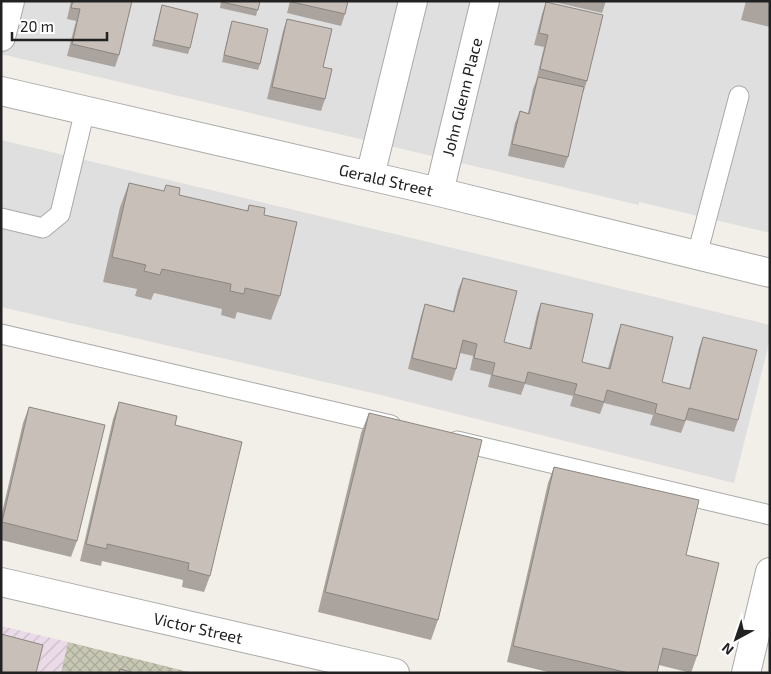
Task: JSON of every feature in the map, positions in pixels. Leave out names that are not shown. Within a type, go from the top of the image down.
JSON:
[{"type":"street","points":[[1,37],[10,1]]},
{"type":"street","points":[[370,176],[413,1]]},
{"type":"street","name":"John Glenn Place","points":[[439,192],[485,1]]},
{"type":"street","name":"Gerald Street","points":[[1,91],[439,192],[770,272]]},
{"type":"street","points":[[746,673],[770,572]]},
{"type":"street","name":"Victor Street","points":[[1,582],[395,673]]},
{"type":"lane","points":[[697,255],[739,96]]},
{"type":"lane","points":[[1,218],[43,228],[60,214],[85,110]]},
{"type":"lane","points":[[1,334],[412,430]]},
{"type":"lane","points":[[441,437],[770,515]]},
{"type":"shaded area","points":[[1,1],[770,1],[770,233],[639,202],[639,205],[1,54]]},
{"type":"shaded area","points":[[1,140],[770,325],[770,339],[734,483],[381,395],[1,307]]},
{"type":"shaded area","points":[[1,626],[68,642],[61,673],[1,673]]},
{"type":"shaded area","points":[[68,642],[193,673],[61,673]]},
{"type":"building","points":[[73,1],[132,1],[119,55],[72,44],[80,9],[71,8]]},
{"type":"building","points":[[222,1],[260,1],[258,10]]},
{"type":"building","points":[[292,1],[348,1],[345,14],[292,2]]},
{"type":"building","points":[[546,2],[603,15],[587,81],[540,69],[548,35],[539,33]]},
{"type":"building","points":[[162,5],[198,14],[190,48],[154,40]]},
{"type":"building","points":[[287,19],[332,29],[323,67],[332,69],[325,99],[272,87]]},
{"type":"building","points":[[232,21],[268,29],[260,64],[224,55]]},
{"type":"building","points":[[538,77],[584,87],[568,157],[512,144],[520,111],[529,114]]},
{"type":"building","points":[[129,183],[164,191],[166,185],[180,188],[179,195],[248,211],[249,205],[265,208],[264,215],[297,222],[280,296],[245,288],[244,294],[230,291],[231,284],[162,269],[160,275],[144,271],[146,265],[112,257]]},
{"type":"building","points":[[463,278],[517,291],[504,342],[531,349],[541,303],[593,314],[582,362],[610,369],[621,324],[673,337],[662,382],[690,389],[703,337],[757,350],[738,420],[689,408],[685,421],[655,413],[657,404],[607,390],[604,402],[574,394],[577,384],[528,372],[525,383],[492,375],[495,363],[474,358],[477,344],[463,340],[456,369],[412,358],[425,304],[454,312]]},
{"type":"building","points":[[119,402],[177,416],[175,425],[242,442],[210,576],[188,570],[189,563],[107,544],[107,549],[86,544]]},
{"type":"building","points":[[29,407],[105,425],[77,541],[2,522]]},
{"type":"building","points":[[369,413],[482,440],[438,620],[325,592]]},
{"type":"building","points":[[554,467],[699,500],[686,555],[719,563],[697,656],[663,648],[657,673],[629,673],[513,646]]},
{"type":"building","points":[[1,634],[43,645],[36,673],[1,673]]},
{"type":"building","points":[[120,669],[134,673],[119,673]]}]
